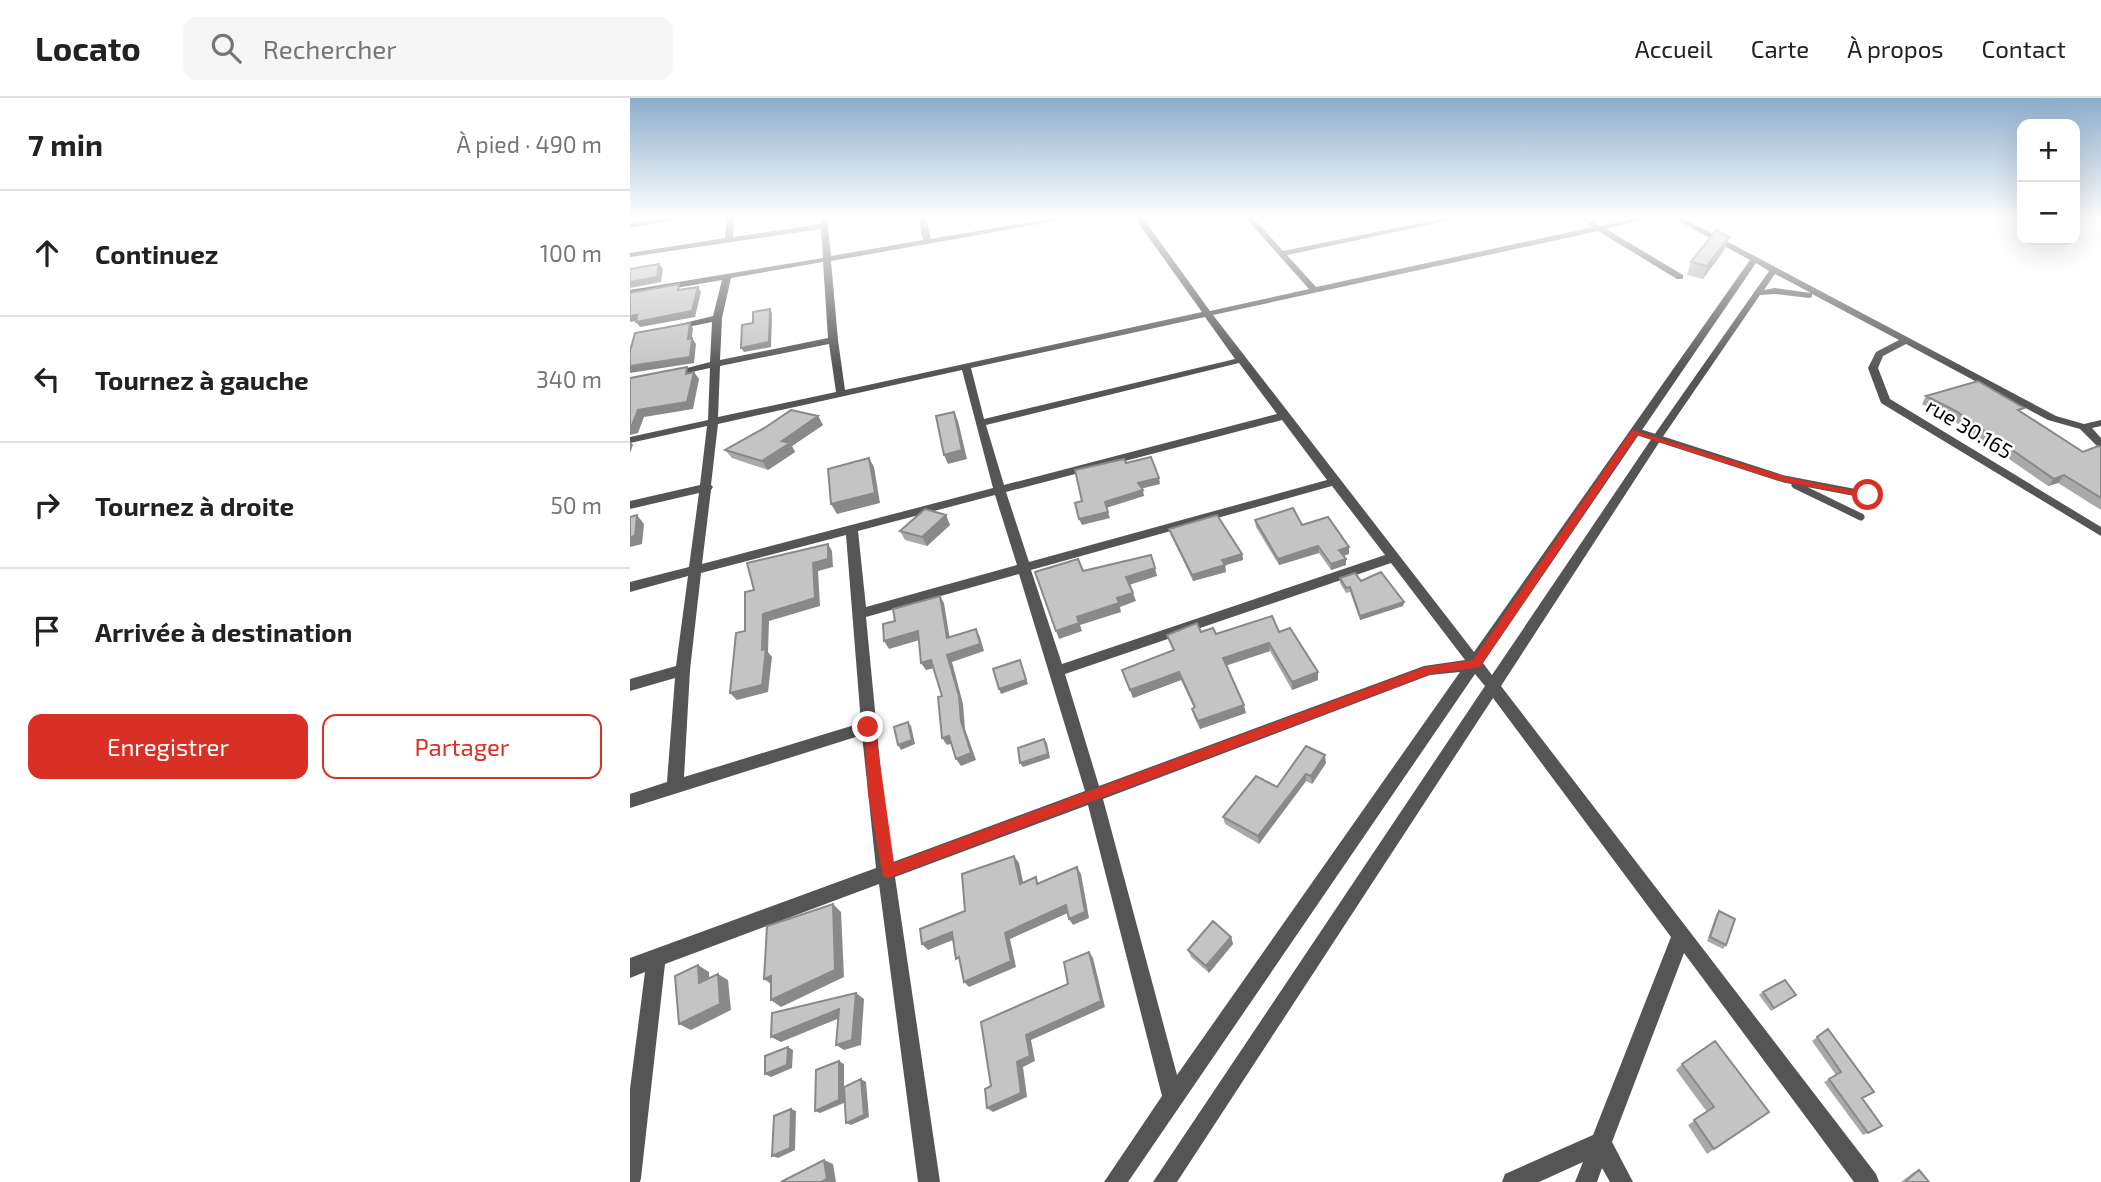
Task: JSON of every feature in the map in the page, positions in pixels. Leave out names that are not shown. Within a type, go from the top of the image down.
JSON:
[{"type":"street","points":[[630,293],[779,268]]},
{"type":"street","points":[[828,268],[833,340],[841,394]]},
{"type":"street","points":[[1175,268],[1283,416],[1476,664],[1868,1182]]},
{"type":"street","points":[[1295,268],[1314,290]]},
{"type":"street","points":[[630,440],[1419,268]]},
{"type":"street","points":[[1664,268],[1680,277]]},
{"type":"street","points":[[1115,1182],[1748,268]]},
{"type":"street","points":[[1766,268],[2052,418],[2084,427],[2101,423]]},
{"type":"street","points":[[1164,1182],[1657,438],[1773,271]]},
{"type":"street","points":[[675,786],[683,670],[698,570],[713,422],[717,318],[727,277]]},
{"type":"street","points":[[1758,293],[1793,292],[1823,297]]},
{"type":"street","points":[[667,328],[717,318]]},
{"type":"street","points":[[666,374],[833,340]]},
{"type":"street","name":"rue 30.165","points":[[1906,341],[1879,354],[1873,368],[1885,401],[2101,532]]},
{"type":"street","points":[[980,423],[1241,360]]},
{"type":"street","points":[[965,367],[998,490],[1057,671],[1093,797],[1172,1099]]},
{"type":"street","points":[[630,587],[1283,416]]},
{"type":"street","points":[[2084,427],[2101,444]]},
{"type":"street","points":[[859,614],[1335,481]]},
{"type":"street","points":[[630,505],[707,487]]},
{"type":"street","points":[[852,528],[875,794],[888,872],[929,1182]]},
{"type":"street","points":[[1057,671],[1391,558]]},
{"type":"street","points":[[630,968],[1429,670],[1476,664]]},
{"type":"street","points":[[630,685],[683,670]]},
{"type":"street","points":[[630,801],[868,727]]},
{"type":"street","points":[[1586,1182],[1681,936]]},
{"type":"street","points":[[630,1178],[656,958]]},
{"type":"street","points":[[1513,1182],[1601,1143]]},
{"type":"street","points":[[1601,1143],[1622,1182]]},
{"type":"lane","points":[[1635,431],[1784,479],[1868,495]]},
{"type":"lane","points":[[1784,479],[1861,517]]},
{"type":"building","points":[[658,268],[657,277],[630,282],[630,269]]},
{"type":"building","points":[[679,284],[678,290],[698,287],[692,311],[636,322],[637,315],[630,316],[630,293]]},
{"type":"building","points":[[770,309],[769,342],[741,348],[742,325],[753,323],[753,312]]},
{"type":"building","points":[[690,323],[690,357],[630,366],[630,351],[635,333]]},
{"type":"building","points":[[687,367],[686,374],[694,372],[687,402],[638,410],[630,426],[630,378]]},
{"type":"building","points":[[1978,381],[2024,408],[2018,410],[2083,452],[2101,447],[2101,498],[2064,475],[2054,479],[1956,411],[1926,396]]},
{"type":"building","points":[[791,410],[818,416],[782,441],[790,443],[762,461],[725,450],[766,427]]},
{"type":"building","points":[[954,412],[962,450],[944,455],[936,416]]},
{"type":"building","points":[[1151,457],[1159,478],[1138,483],[1143,490],[1105,502],[1108,512],[1079,519],[1075,503],[1082,501],[1075,470],[1124,459],[1126,463]]},
{"type":"building","points":[[869,458],[875,493],[831,504],[828,469]]},
{"type":"building","points":[[1293,508],[1302,525],[1328,517],[1349,547],[1339,550],[1346,559],[1331,564],[1318,546],[1278,559],[1255,520]]},
{"type":"building","points":[[925,509],[946,515],[922,537],[900,531]]},
{"type":"building","points":[[637,515],[635,536],[630,537],[630,517]]},
{"type":"building","points":[[1217,515],[1242,554],[1222,560],[1225,565],[1192,575],[1169,529]]},
{"type":"building","points":[[828,544],[828,559],[813,563],[815,598],[763,614],[762,650],[766,649],[762,685],[730,693],[736,633],[745,631],[745,592],[754,590],[747,563]]},
{"type":"building","points":[[1151,555],[1155,568],[1126,577],[1133,593],[1117,598],[1119,603],[1077,617],[1079,623],[1056,631],[1035,572],[1078,559],[1083,571]]},
{"type":"building","points":[[1381,572],[1404,602],[1360,616],[1350,587],[1346,588],[1340,578],[1355,573],[1361,581]]},
{"type":"building","points":[[940,596],[947,638],[976,629],[980,644],[947,655],[959,696],[961,721],[971,753],[956,759],[949,736],[942,738],[938,697],[942,696],[931,660],[921,663],[918,631],[884,641],[883,624],[895,621],[893,609]]},
{"type":"building","points":[[1272,616],[1279,632],[1290,628],[1318,672],[1292,682],[1269,643],[1223,658],[1244,705],[1198,721],[1192,709],[1195,707],[1179,672],[1130,690],[1122,670],[1174,650],[1167,635],[1197,623],[1201,632],[1213,628],[1216,634]]},
{"type":"building","points":[[1020,660],[1026,680],[999,689],[993,669]]},
{"type":"building","points":[[908,722],[912,740],[898,745],[894,727]]},
{"type":"building","points":[[1044,739],[1048,754],[1020,763],[1018,748]]},
{"type":"building","points":[[1306,746],[1325,755],[1311,776],[1306,774],[1258,836],[1223,817],[1256,776],[1277,787]]},
{"type":"building","points":[[1014,856],[1020,884],[1036,877],[1037,884],[1077,867],[1085,912],[1069,919],[1066,905],[1005,933],[1011,961],[964,982],[959,957],[956,959],[952,932],[922,944],[920,929],[965,911],[962,874]]},
{"type":"building","points":[[833,904],[835,970],[771,1000],[771,976],[764,979],[767,926]]},
{"type":"building","points":[[1719,911],[1735,919],[1726,945],[1710,937]]},
{"type":"building","points":[[1213,921],[1231,937],[1206,966],[1188,950]]},
{"type":"building","points":[[1089,952],[1101,1001],[1026,1035],[1030,1056],[1017,1062],[1021,1093],[987,1108],[985,1089],[991,1086],[981,1022],[1068,984],[1064,962]]},
{"type":"building","points":[[698,965],[699,983],[718,974],[720,1004],[679,1024],[675,976]]},
{"type":"building","points":[[1785,980],[1796,995],[1774,1008],[1763,992]]},
{"type":"building","points":[[856,993],[852,1040],[836,1045],[839,1009],[771,1037],[772,1013]]},
{"type":"building","points":[[1828,1029],[1874,1092],[1862,1098],[1882,1126],[1868,1133],[1829,1079],[1841,1072],[1817,1037]]},
{"type":"building","points":[[1715,1041],[1769,1112],[1714,1149],[1694,1120],[1714,1107],[1682,1064]]},
{"type":"building","points":[[788,1047],[787,1065],[765,1074],[765,1056]]},
{"type":"building","points":[[839,1061],[839,1100],[815,1111],[816,1070]]},
{"type":"building","points":[[861,1079],[864,1115],[846,1123],[844,1087]]},
{"type":"building","points":[[791,1109],[790,1148],[772,1156],[774,1116]]},
{"type":"building","points":[[824,1160],[827,1179],[821,1182],[781,1182]]},
{"type":"building","points":[[1919,1170],[1929,1182],[1906,1181]]},
{"type":"route","points":[[868,727],[875,794],[888,872],[1429,670],[1476,664],[1635,431],[1784,479],[1868,495]]}]
